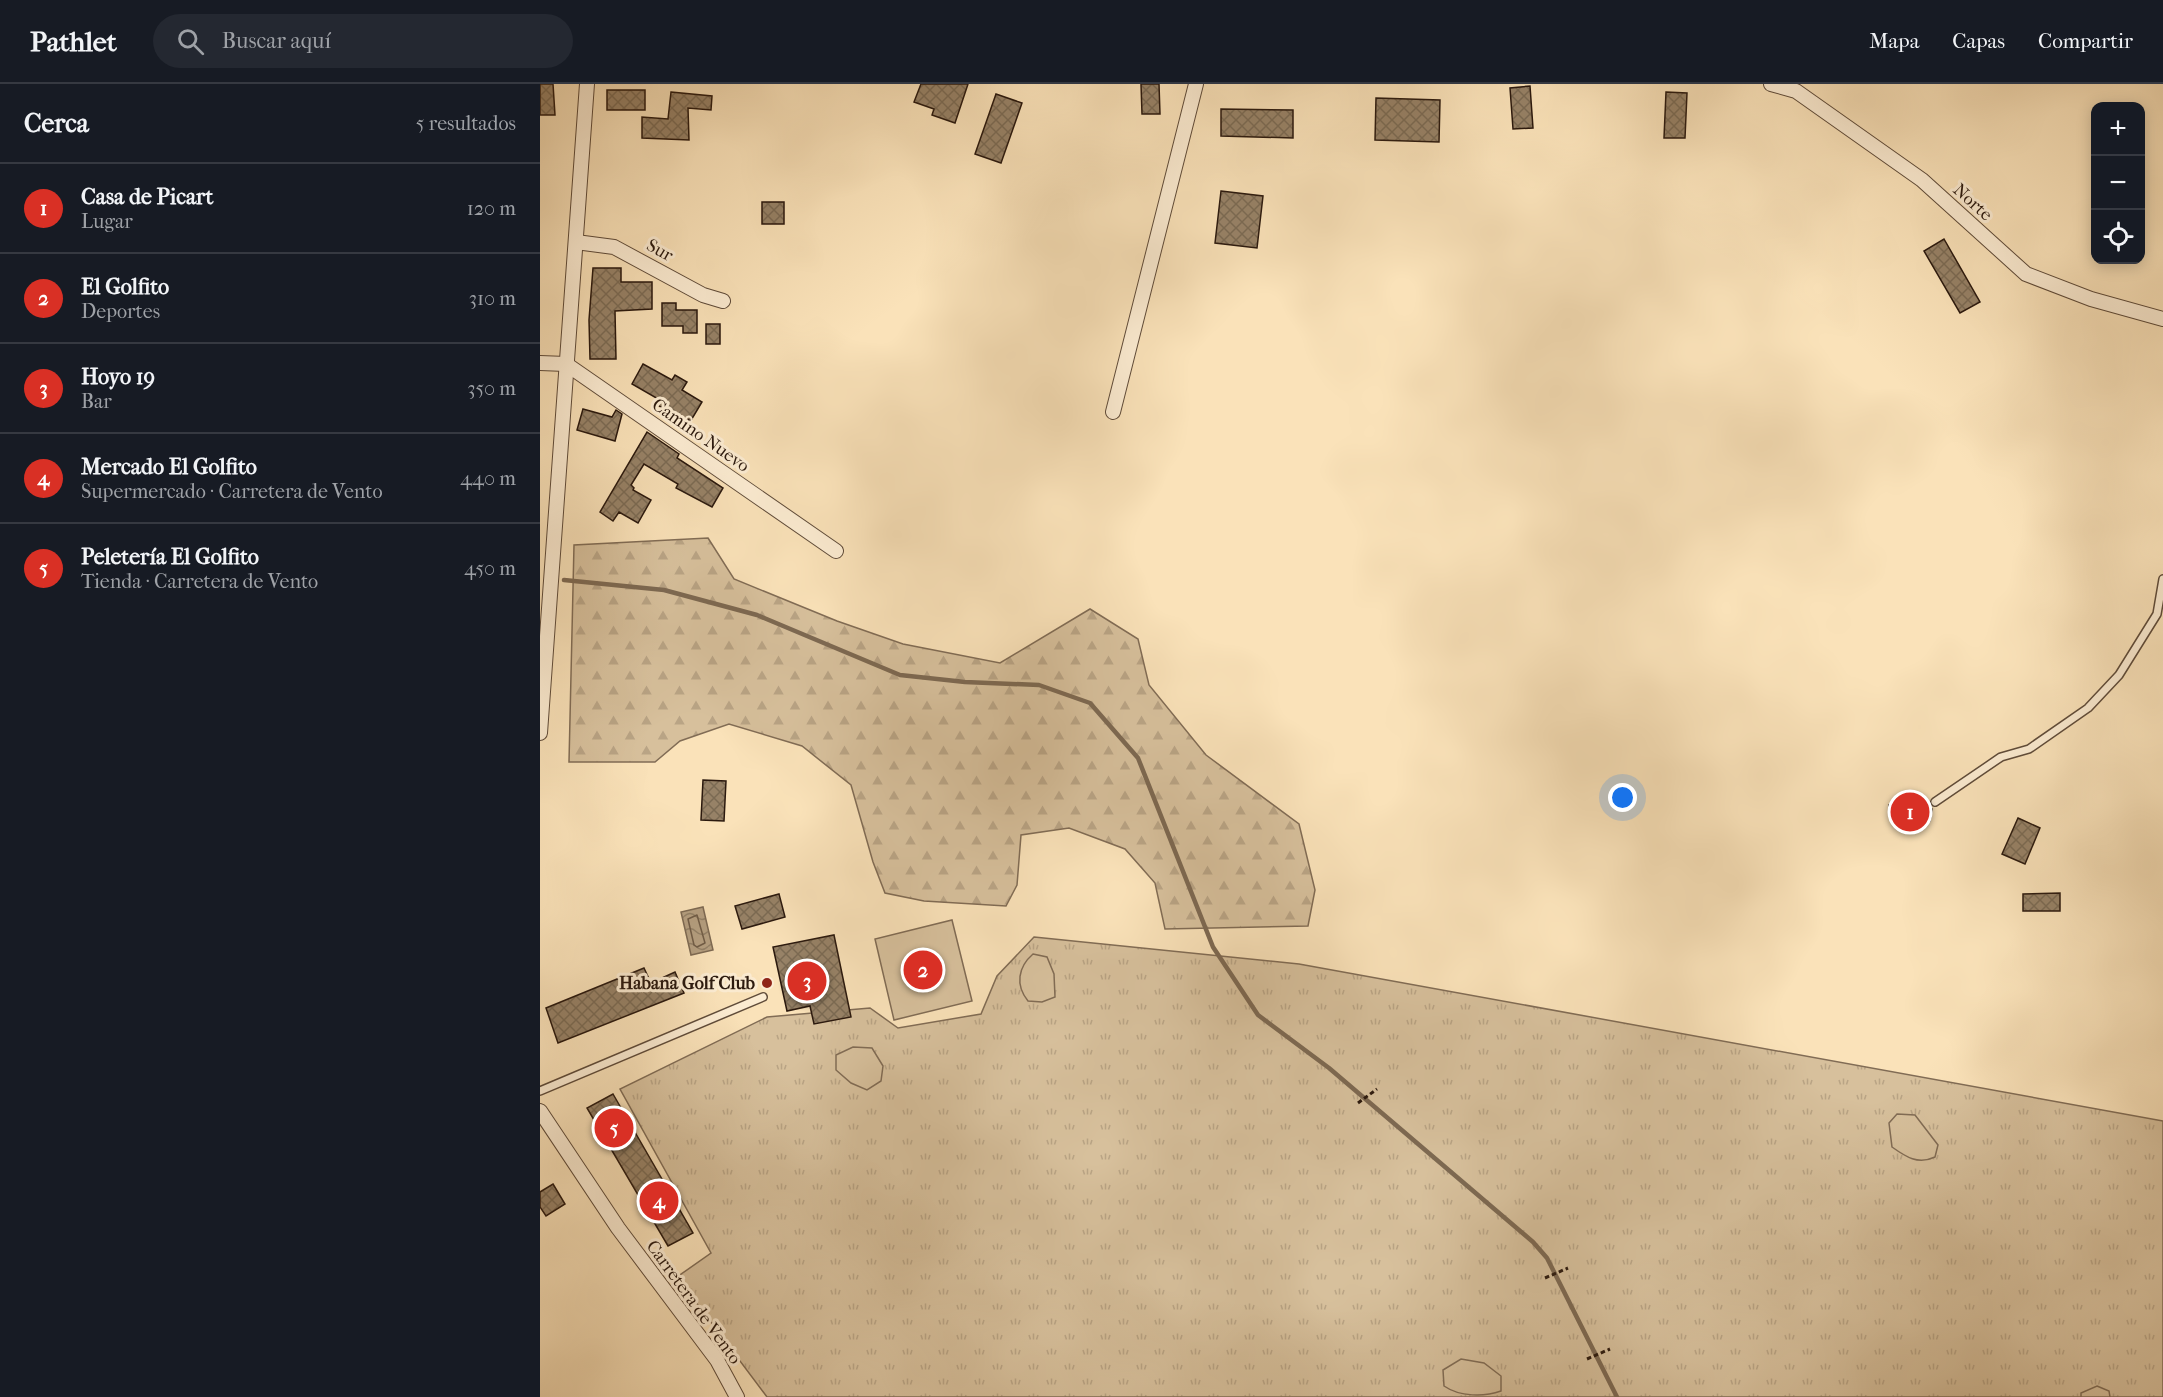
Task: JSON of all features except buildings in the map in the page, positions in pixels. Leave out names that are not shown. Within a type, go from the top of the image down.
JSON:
[{"type":"street","points":[[540,733],[587,84]]},
{"type":"street","points":[[1113,412],[1196,84]]},
{"type":"street","name":"Norte","points":[[1771,84],[1796,91],[1922,180],[2026,274],[2091,299],[2163,320]]},
{"type":"street","name":"Sur","points":[[576,242],[614,247],[703,295],[723,301]]},
{"type":"street","points":[[540,363],[566,364]]},
{"type":"street","name":"Camino Nuevo","points":[[566,364],[836,551]]},
{"type":"street","name":"Carretera de Vento","points":[[540,1111],[618,1228],[717,1360],[737,1397]]},
{"type":"lane","points":[[1935,802],[2001,757],[2029,749],[2088,708],[2119,675],[2157,614],[2163,579]]},
{"type":"lane","points":[[540,1090],[763,997]]},
{"type":"path","points":[[1358,1103],[1377,1089]]},
{"type":"path","points":[[1545,1278],[1568,1268]]},
{"type":"path","points":[[1587,1359],[1610,1349]]},
{"type":"green space","points":[[708,538],[734,579],[837,621],[903,644],[1000,663],[1090,609],[1138,639],[1149,685],[1206,755],[1299,824],[1315,890],[1308,926],[1165,929],[1155,883],[1125,849],[1069,828],[1021,835],[1017,885],[1006,906],[924,901],[885,893],[873,862],[851,785],[802,746],[729,724],[680,741],[655,762],[569,762],[574,545]]},
{"type":"green space","points":[[952,920],[972,1001],[894,1020],[875,939]]},
{"type":"green space","points":[[1034,937],[1299,964],[2163,1121],[2163,1397],[767,1397],[677,1277],[711,1253],[620,1089],[767,1017],[870,1008],[898,1028],[981,1014],[997,976]]},
{"type":"green space","points":[[1033,954],[1047,957],[1054,974],[1055,997],[1042,1002],[1028,1001],[1021,989],[1021,970]]},
{"type":"green space","points":[[853,1047],[872,1048],[883,1066],[881,1081],[867,1090],[851,1083],[836,1070],[836,1055]]},
{"type":"green space","points":[[1897,1114],[1915,1115],[1938,1145],[1935,1157],[1918,1160],[1907,1157],[1892,1147],[1889,1123]]},
{"type":"green space","points":[[1461,1359],[1484,1363],[1501,1376],[1501,1391],[1472,1395],[1450,1390],[1444,1386],[1443,1370]]},
{"type":"green space","points":[[2097,1386],[2109,1391],[2110,1397],[2081,1397],[2081,1393]]},
{"type":"water","points":[[703,907],[713,950],[691,955],[681,912]]},
{"type":"waterway","points":[[564,580],[664,590],[757,615],[900,675],[965,682],[1039,685],[1090,703],[1138,758],[1213,947],[1258,1015],[1329,1068],[1533,1242],[1547,1258],[1617,1397]]},
{"type":"place","name":"Casa de Picart","points":[[1910,812]]},
{"type":"place","name":"El Golfito","points":[[923,970]]},
{"type":"place","name":"Hoyo 19","points":[[807,981]]},
{"type":"place","name":"Habana Golf Club","points":[[767,983]]},
{"type":"place","name":"Peletería El Golfito","points":[[614,1128]]},
{"type":"place","name":"Mercado El Golfito","points":[[659,1201]]}]
